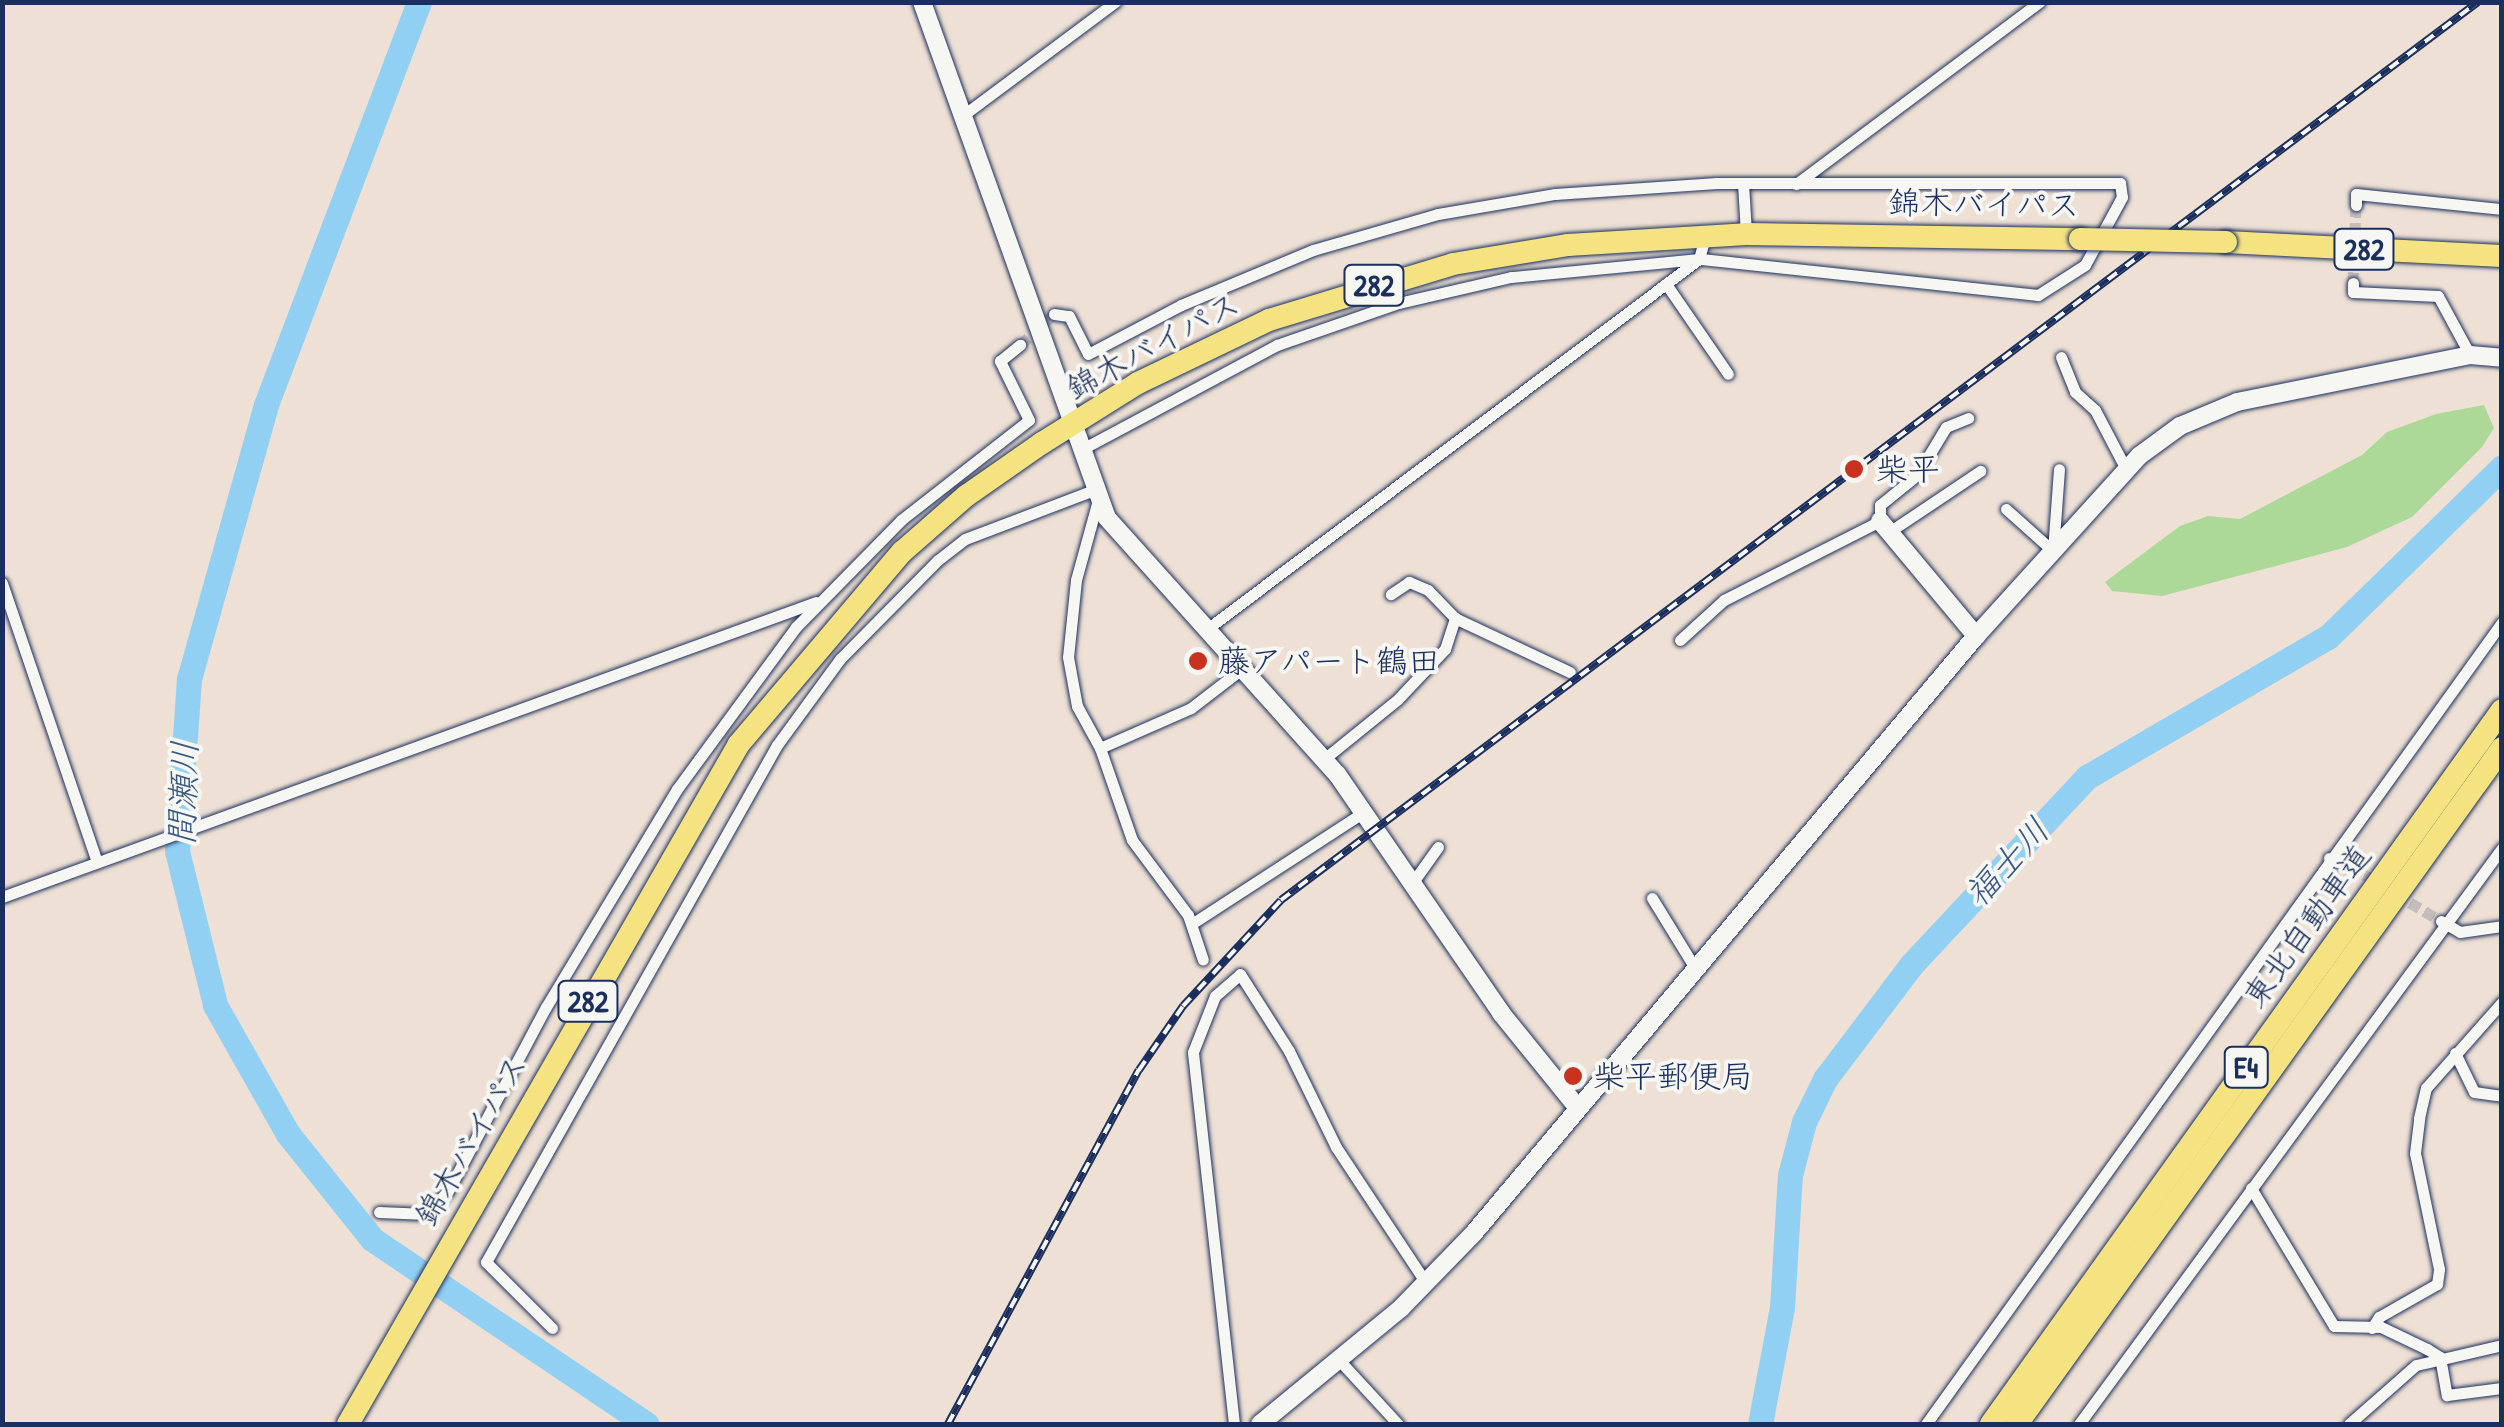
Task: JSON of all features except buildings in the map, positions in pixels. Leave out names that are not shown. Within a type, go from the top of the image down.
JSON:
[{"type":"highway","name":"錦木バイパス","points":[[348,1424],[739,744],[902,552],[966,496],[1071,427],[1205,349],[1331,297],[1512,254],[1702,248],[1746,234],[2226,242],[2502,256]]},
{"type":"highway","name":"東北自動車道","points":[[1991,1424],[2502,710]]},
{"type":"highway","name":"東北自動車道","points":[[2017,1424],[2502,748]]},
{"type":"street","points":[[922,2],[1096,495],[1207,630],[1324,759],[1520,1040],[1577,1107]]},
{"type":"street","points":[[962,116],[1115,2]]},
{"type":"street","points":[[1796,184],[2040,2]]},
{"type":"street","points":[[1054,314],[1069,316],[1088,354],[1248,275],[1376,230],[1556,194],[1744,183],[2108,180],[2120,184],[2122,197],[2077,275],[2038,295],[1702,248],[1547,271],[1388,306],[1214,373],[1080,450]]},
{"type":"street","points":[[1744,183],[1746,234]]},
{"type":"street","points":[[2356,205],[2356,194],[2502,209]]},
{"type":"street","points":[[1207,630],[1666,284],[1702,248]]},
{"type":"street","points":[[2354,283],[2353,292],[2438,296],[2470,356]]},
{"type":"street","points":[[1666,284],[1728,374]]},
{"type":"street","points":[[380,1212],[428,1214],[448,1190],[546,1007],[678,789],[818,601],[934,491],[1029,420],[1000,361],[1020,346]]},
{"type":"street","points":[[1260,1424],[1340,1361],[1426,1282],[1976,636],[2126,469],[2213,409],[2470,356],[2502,358]]},
{"type":"street","points":[[2061,357],[2075,392],[2095,410],[2126,469]]},
{"type":"street","points":[[1968,418],[1946,427],[1917,475],[1880,505],[1884,526],[1976,636]]},
{"type":"street","points":[[2052,550],[2059,469]]},
{"type":"street","points":[[1680,640],[1724,600],[1884,526],[1980,471]]},
{"type":"street","points":[[1096,495],[1076,580],[1068,657],[1077,706],[1100,748],[1132,840],[1193,923],[1204,960]]},
{"type":"street","points":[[552,1328],[486,1262],[790,725],[850,648],[938,560],[965,540],[1096,495]]},
{"type":"street","points":[[2006,509],[2052,550]]},
{"type":"street","points":[[1391,594],[1410,582],[1428,590],[1454,618],[1570,672]]},
{"type":"street","points":[[2,583],[97,862]]},
{"type":"street","points":[[2,897],[818,601]]},
{"type":"street","points":[[1324,759],[1425,674],[1445,648],[1454,618]]},
{"type":"street","points":[[1926,1424],[2502,622]]},
{"type":"street","points":[[1100,748],[1192,708],[1243,668]]},
{"type":"street","points":[[1193,923],[1364,812]]},
{"type":"street","points":[[1413,882],[1438,847]]},
{"type":"street","points":[[2079,1424],[2502,848]]},
{"type":"street","points":[[2330,858],[2350,866]]},
{"type":"street","points":[[1652,898],[1695,968]]},
{"type":"street","points":[[2444,924],[2460,932],[2502,926]]},
{"type":"street","points":[[1234,1424],[1192,1052],[1215,996],[1240,974],[1280,1034],[1336,1147],[1426,1282]]},
{"type":"street","points":[[2372,1328],[2379,1317],[2437,1284],[2416,1153],[2426,1088],[2502,1002]]},
{"type":"street","points":[[2455,1053],[2474,1092],[2502,1096]]},
{"type":"street","points":[[2250,1188],[2334,1326],[2372,1328],[2440,1357]]},
{"type":"street","points":[[2349,1424],[2416,1365],[2502,1345]]},
{"type":"street","points":[[2440,1357],[2447,1395],[2502,1388]]},
{"type":"street","points":[[1340,1361],[1398,1424]]},
{"type":"green space","points":[[2484,405],[2494,428],[2482,447],[2412,517],[2347,547],[2162,596],[2112,591],[2105,582],[2180,526],[2208,516],[2240,519],[2362,455],[2387,432],[2436,414]]},
{"type":"waterway","name":"間瀬川","points":[[419,2],[266,405],[189,679],[177,851],[215,1005],[288,1134],[372,1239],[646,1424]]},
{"type":"waterway","name":"福士川","points":[[1760,1424],[1782,1308],[1790,1175],[1804,1122],[1825,1079],[1912,964],[2087,777],[2328,637],[2502,467]]},
{"type":"tunnel","points":[[2353,283],[2356,205]]},
{"type":"tunnel","points":[[1020,345],[1054,314]]},
{"type":"tunnel","points":[[2350,866],[2380,884]]},
{"type":"tunnel","points":[[2396,894],[2441,921]]},
{"type":"railway","points":[[948,1424],[1139,1070],[1183,1006],[1281,900],[2478,2]]},
{"type":"place","name":"柴平","points":[[1854,469]]},
{"type":"place","name":"藤アパート鶴田","points":[[1198,661]]},
{"type":"place","name":"柴平郵便局","points":[[1573,1076]]}]
